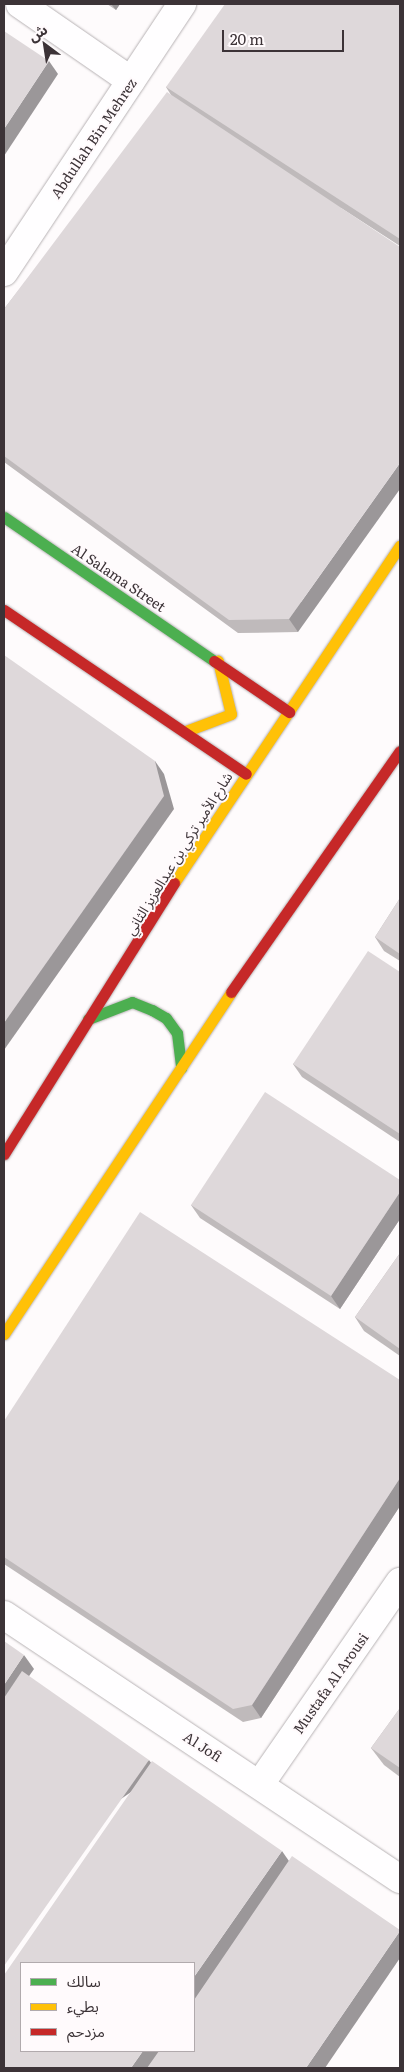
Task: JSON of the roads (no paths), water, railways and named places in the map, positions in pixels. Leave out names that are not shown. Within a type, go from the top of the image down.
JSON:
[{"type":"street","points":[[20,4],[131,81]]},
{"type":"street","name":"Abdullah Bin Mehrez","points":[[4,272],[182,4]]},
{"type":"street","name":"Al Salama Street","points":[[4,517],[218,661],[289,712]]},
{"type":"street","name":"شارع الأمير تركي بن عبدالعزيز الثاني","points":[[4,1154],[86,1020],[107,995],[246,774],[400,546]]},
{"type":"street","points":[[4,610],[186,731],[246,774]]},
{"type":"street","points":[[186,731],[231,714],[218,661]]},
{"type":"street","points":[[4,1334],[181,1068],[400,751]]},
{"type":"street","points":[[86,1020],[132,1002],[152,1010],[166,1018],[177,1034],[181,1068]]},
{"type":"street","name":"Mustafa Al Arousi","points":[[260,1784],[400,1582]]},
{"type":"street","name":"Al Jofi","points":[[4,1615],[400,1879]]}]
